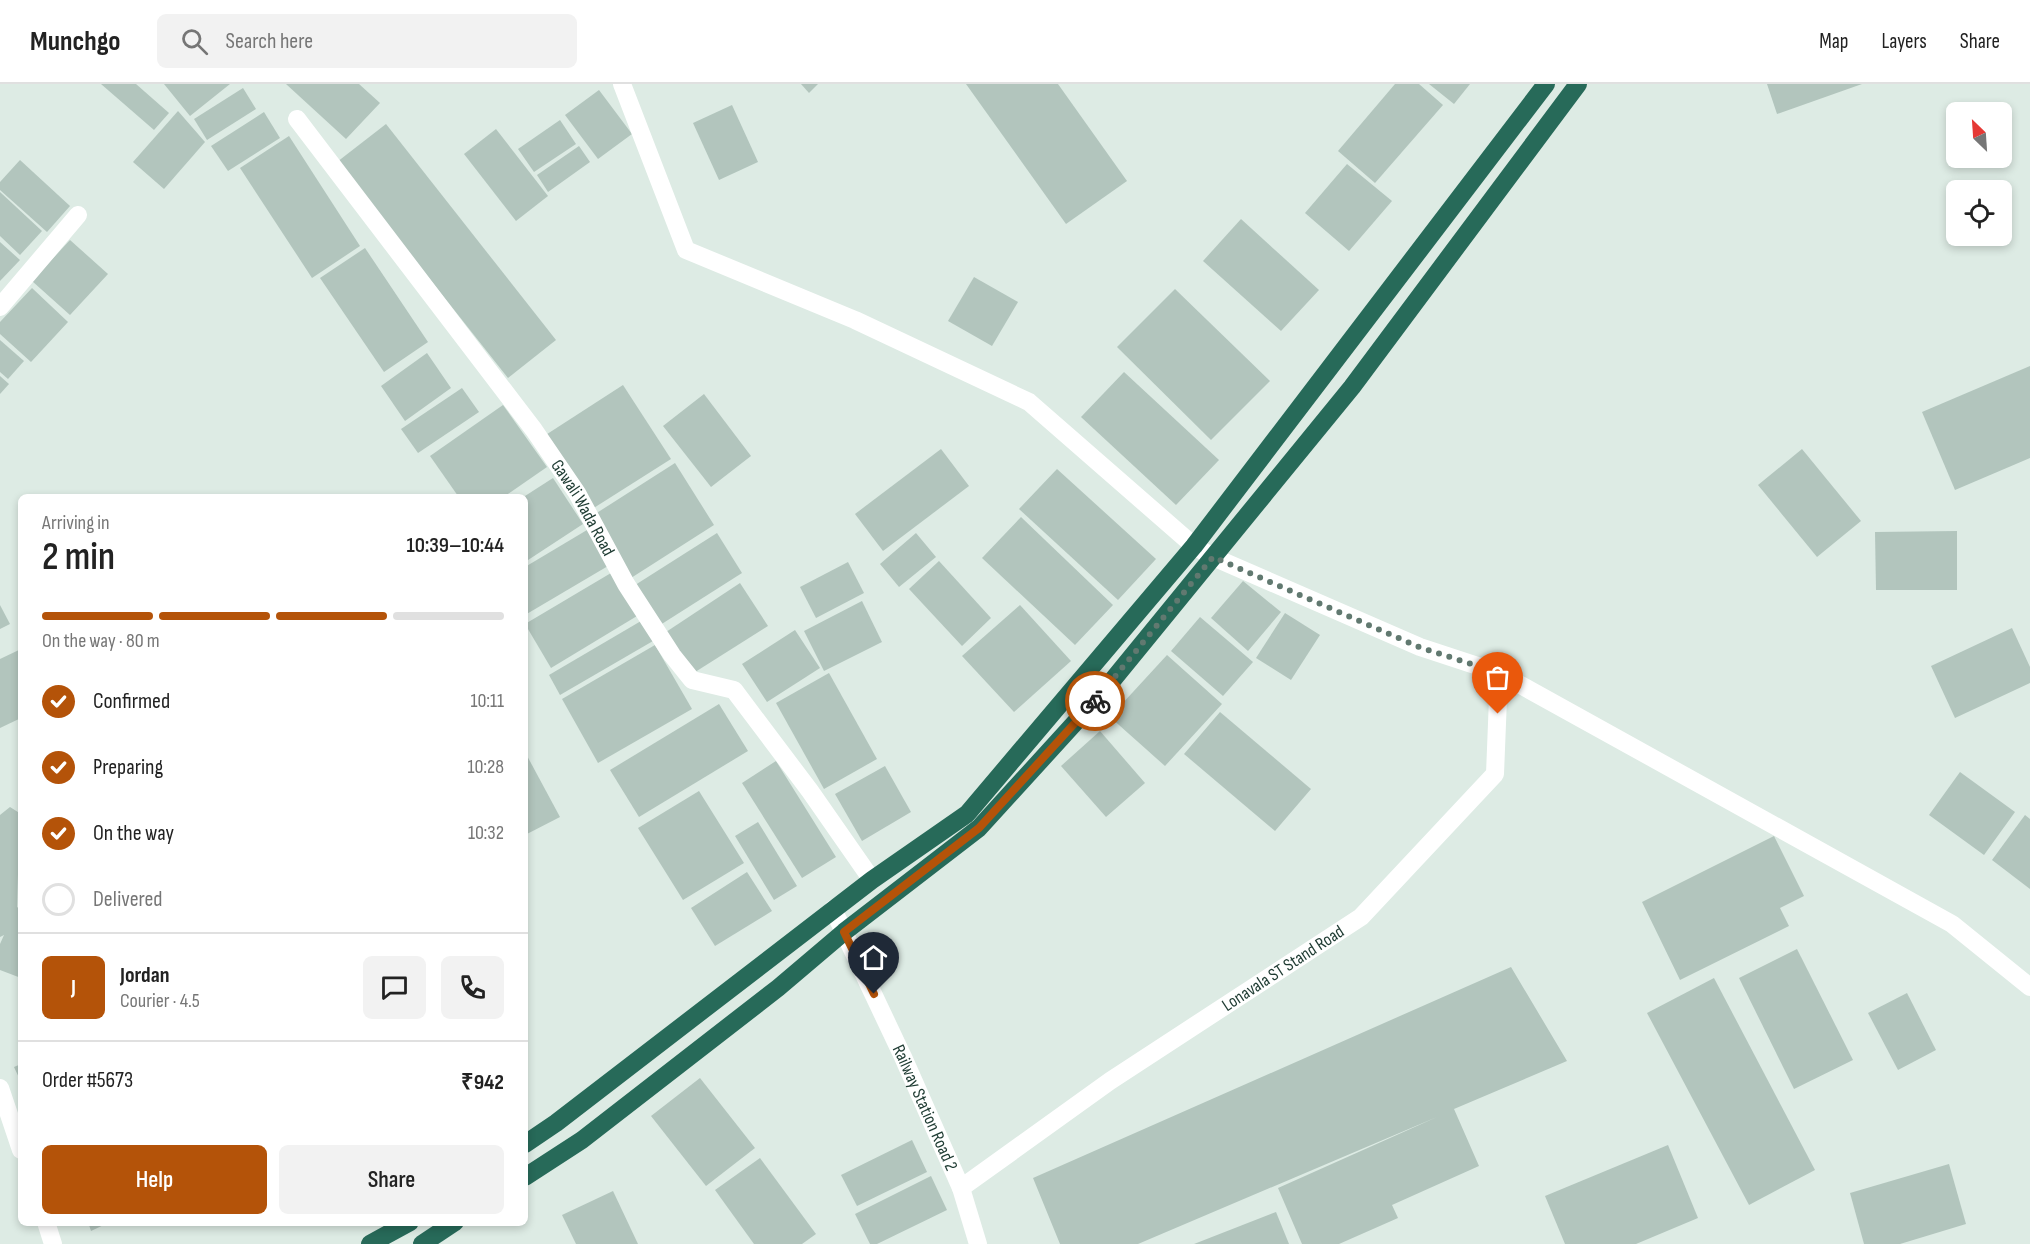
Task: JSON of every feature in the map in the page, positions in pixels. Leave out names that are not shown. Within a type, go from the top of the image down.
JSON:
[{"type":"highway","points":[[528,1142],[556,1123],[833,909],[967,814],[1194,546],[1546,84]]},
{"type":"highway","points":[[528,1175],[582,1140],[979,828],[1102,693],[1352,387],[1578,84]]},
{"type":"highway","points":[[370,1244],[404,1226]]},
{"type":"highway","points":[[422,1244],[449,1226]]},
{"type":"street","points":[[622,84],[686,250],[855,320],[1029,402],[1194,546],[1213,557],[1419,647],[1499,673],[1952,924],[2030,987]]},
{"type":"street","name":"Gawali Wada Road","points":[[297,119],[534,430],[577,493],[626,584],[672,654],[692,680],[734,690],[810,791],[872,880]]},
{"type":"street","points":[[0,307],[78,215]]},
{"type":"street","name":"Lonavala ST Stand Road","points":[[961,1188],[1110,1082],[1361,917],[1495,774],[1499,673]]},
{"type":"street","name":"Railway Station Road 2","points":[[833,909],[903,1057],[961,1188],[978,1244]]},
{"type":"street","points":[[0,1088],[18,1141]]},
{"type":"street","points":[[47,1226],[53,1244]]},
{"type":"building","points":[[101,84],[136,84],[169,113],[154,130]]},
{"type":"building","points":[[164,84],[230,84],[190,116]]},
{"type":"building","points":[[286,84],[359,84],[380,103],[346,139]]},
{"type":"building","points":[[801,84],[818,84],[809,93]]},
{"type":"building","points":[[966,84],[1058,84],[1127,181],[1066,224]]},
{"type":"building","points":[[1395,84],[1419,84],[1443,105],[1375,183],[1338,151]]},
{"type":"building","points":[[1429,84],[1470,84],[1454,104]]},
{"type":"building","points":[[1767,84],[1862,84],[1777,114]]},
{"type":"building","points":[[243,88],[256,109],[207,140],[194,119]]},
{"type":"building","points":[[599,90],[632,134],[598,159],[565,115]]},
{"type":"building","points":[[732,105],[758,162],[719,180],[693,123]]},
{"type":"building","points":[[178,111],[205,142],[164,189],[133,162]]},
{"type":"building","points":[[264,112],[280,138],[228,171],[211,146]]},
{"type":"building","points":[[560,120],[576,144],[534,172],[518,149]]},
{"type":"building","points":[[386,124],[556,340],[508,378],[337,162]]},
{"type":"building","points":[[496,129],[548,196],[516,221],[464,154]]},
{"type":"building","points":[[289,136],[360,246],[312,278],[240,168]]},
{"type":"building","points":[[579,146],[590,162],[548,192],[537,175]]},
{"type":"building","points":[[20,160],[70,206],[47,232],[0,190],[0,182]]},
{"type":"building","points":[[1347,164],[1392,201],[1349,251],[1305,213]]},
{"type":"building","points":[[0,192],[42,231],[20,255],[0,236]]},
{"type":"building","points":[[1241,219],[1319,290],[1281,331],[1203,261]]},
{"type":"building","points":[[70,240],[108,274],[70,315],[32,281]]},
{"type":"building","points":[[0,242],[20,260],[0,281]]},
{"type":"building","points":[[365,248],[428,342],[384,372],[320,278]]},
{"type":"building","points":[[974,277],[1018,302],[992,346],[948,321]]},
{"type":"building","points":[[32,288],[68,322],[31,362],[0,334],[0,322]]},
{"type":"building","points":[[1175,289],[1270,381],[1211,440],[1117,347]]},
{"type":"building","points":[[0,340],[24,361],[8,379],[0,372]]},
{"type":"building","points":[[427,353],[451,388],[405,421],[381,386]]},
{"type":"building","points":[[2030,366],[2030,458],[1955,490],[1922,412]]},
{"type":"building","points":[[1124,372],[1219,460],[1176,505],[1081,417]]},
{"type":"building","points":[[0,376],[9,384],[0,394]]},
{"type":"building","points":[[623,385],[671,459],[589,511],[541,438]]},
{"type":"building","points":[[462,388],[479,412],[418,453],[401,429]]},
{"type":"building","points":[[704,394],[751,456],[711,487],[663,426]]},
{"type":"building","points":[[503,405],[547,467],[508,494],[457,494],[430,456]]},
{"type":"building","points":[[941,449],[969,486],[883,551],[855,514]]},
{"type":"building","points":[[1802,449],[1861,521],[1817,557],[1758,485]]},
{"type":"building","points":[[675,463],[714,525],[631,578],[592,516]]},
{"type":"building","points":[[1057,469],[1156,559],[1118,600],[1019,509]]},
{"type":"building","points":[[553,478],[583,524],[528,560],[528,494]]},
{"type":"building","points":[[1021,517],[1113,605],[1075,645],[982,558]]},
{"type":"building","points":[[587,530],[608,566],[528,613],[528,565]]},
{"type":"building","points":[[1957,531],[1957,590],[1876,590],[1875,532]]},
{"type":"building","points":[[717,533],[742,573],[657,627],[632,587]]},
{"type":"building","points":[[916,533],[936,557],[899,587],[880,564]]},
{"type":"building","points":[[939,561],[991,618],[962,646],[909,589]]},
{"type":"building","points":[[848,562],[864,593],[816,618],[800,587]]},
{"type":"building","points":[[611,573],[637,616],[551,668],[528,629],[528,622]]},
{"type":"building","points":[[1243,581],[1281,612],[1248,651],[1211,618]]},
{"type":"building","points":[[740,583],[768,626],[692,674],[663,634]]},
{"type":"building","points":[[862,601],[882,642],[824,671],[804,631]]},
{"type":"building","points":[[0,605],[10,624],[0,629]]},
{"type":"building","points":[[1020,605],[1071,661],[1014,712],[962,656]]},
{"type":"building","points":[[1285,613],[1320,635],[1291,680],[1256,658]]},
{"type":"building","points":[[1200,617],[1253,662],[1223,696],[1171,651]]},
{"type":"building","points":[[641,621],[653,641],[560,695],[549,675]]},
{"type":"building","points":[[2012,628],[2030,667],[2030,683],[1955,718],[1931,666]]},
{"type":"building","points":[[795,630],[820,668],[767,702],[742,664]]},
{"type":"building","points":[[655,645],[692,709],[598,763],[562,699]]},
{"type":"building","points":[[18,650],[18,719],[0,728],[0,659]]},
{"type":"building","points":[[1167,655],[1222,704],[1165,766],[1110,717]]},
{"type":"building","points":[[829,673],[877,759],[824,789],[776,703]]},
{"type":"building","points":[[719,704],[748,751],[639,817],[610,770]]},
{"type":"building","points":[[1220,712],[1311,789],[1275,831],[1184,754]]},
{"type":"building","points":[[1100,731],[1145,783],[1106,817],[1061,766]]},
{"type":"building","points":[[528,758],[560,817],[528,833]]},
{"type":"building","points":[[776,761],[836,857],[802,878],[742,783]]},
{"type":"building","points":[[885,766],[911,812],[862,841],[835,794]]},
{"type":"building","points":[[1960,772],[2015,812],[1984,855],[1929,815]]},
{"type":"building","points":[[699,791],[744,863],[683,900],[638,828]]},
{"type":"building","points":[[10,807],[18,812],[18,977],[0,970],[0,944],[4,935],[0,937],[0,815]]},
{"type":"building","points":[[2025,815],[2030,819],[2030,889],[1992,860]]},
{"type":"building","points":[[758,822],[797,886],[774,900],[735,836]]},
{"type":"building","points":[[1774,836],[1804,896],[1780,908],[1789,926],[1680,980],[1642,902]]},
{"type":"building","points":[[747,872],[772,911],[715,946],[691,908]]},
{"type":"building","points":[[1797,949],[1853,1060],[1794,1089],[1739,978]]},
{"type":"building","points":[[1511,967],[1567,1061],[1454,1109],[1479,1166],[1392,1205],[1398,1218],[1339,1244],[1302,1244],[1278,1188],[1437,1117],[1138,1244],[1060,1244],[1033,1178]]},
{"type":"building","points":[[1714,978],[1815,1170],[1749,1205],[1647,1013]]},
{"type":"building","points":[[1907,993],[1936,1050],[1898,1070],[1868,1013]]},
{"type":"building","points":[[700,1078],[755,1148],[706,1186],[651,1116]]},
{"type":"building","points":[[912,1140],[927,1172],[857,1206],[841,1175]]},
{"type":"building","points":[[1668,1145],[1698,1218],[1636,1244],[1565,1244],[1545,1196]]},
{"type":"building","points":[[760,1158],[816,1234],[802,1244],[754,1244],[715,1190]]},
{"type":"building","points":[[1949,1164],[1966,1224],[1900,1244],[1864,1244],[1850,1193]]},
{"type":"building","points":[[931,1176],[947,1210],[877,1244],[870,1244],[855,1214]]},
{"type":"building","points":[[613,1191],[638,1244],[576,1244],[562,1215]]},
{"type":"building","points":[[1276,1212],[1289,1244],[1194,1244]]},
{"type":"building","points":[[89,1226],[102,1226],[91,1231]]},
{"type":"way so far","points":[[1095,701],[1213,557],[1419,647],[1499,673],[1498,714]]},
{"type":"route","points":[[874,994],[844,932],[979,828],[1095,701]]}]
